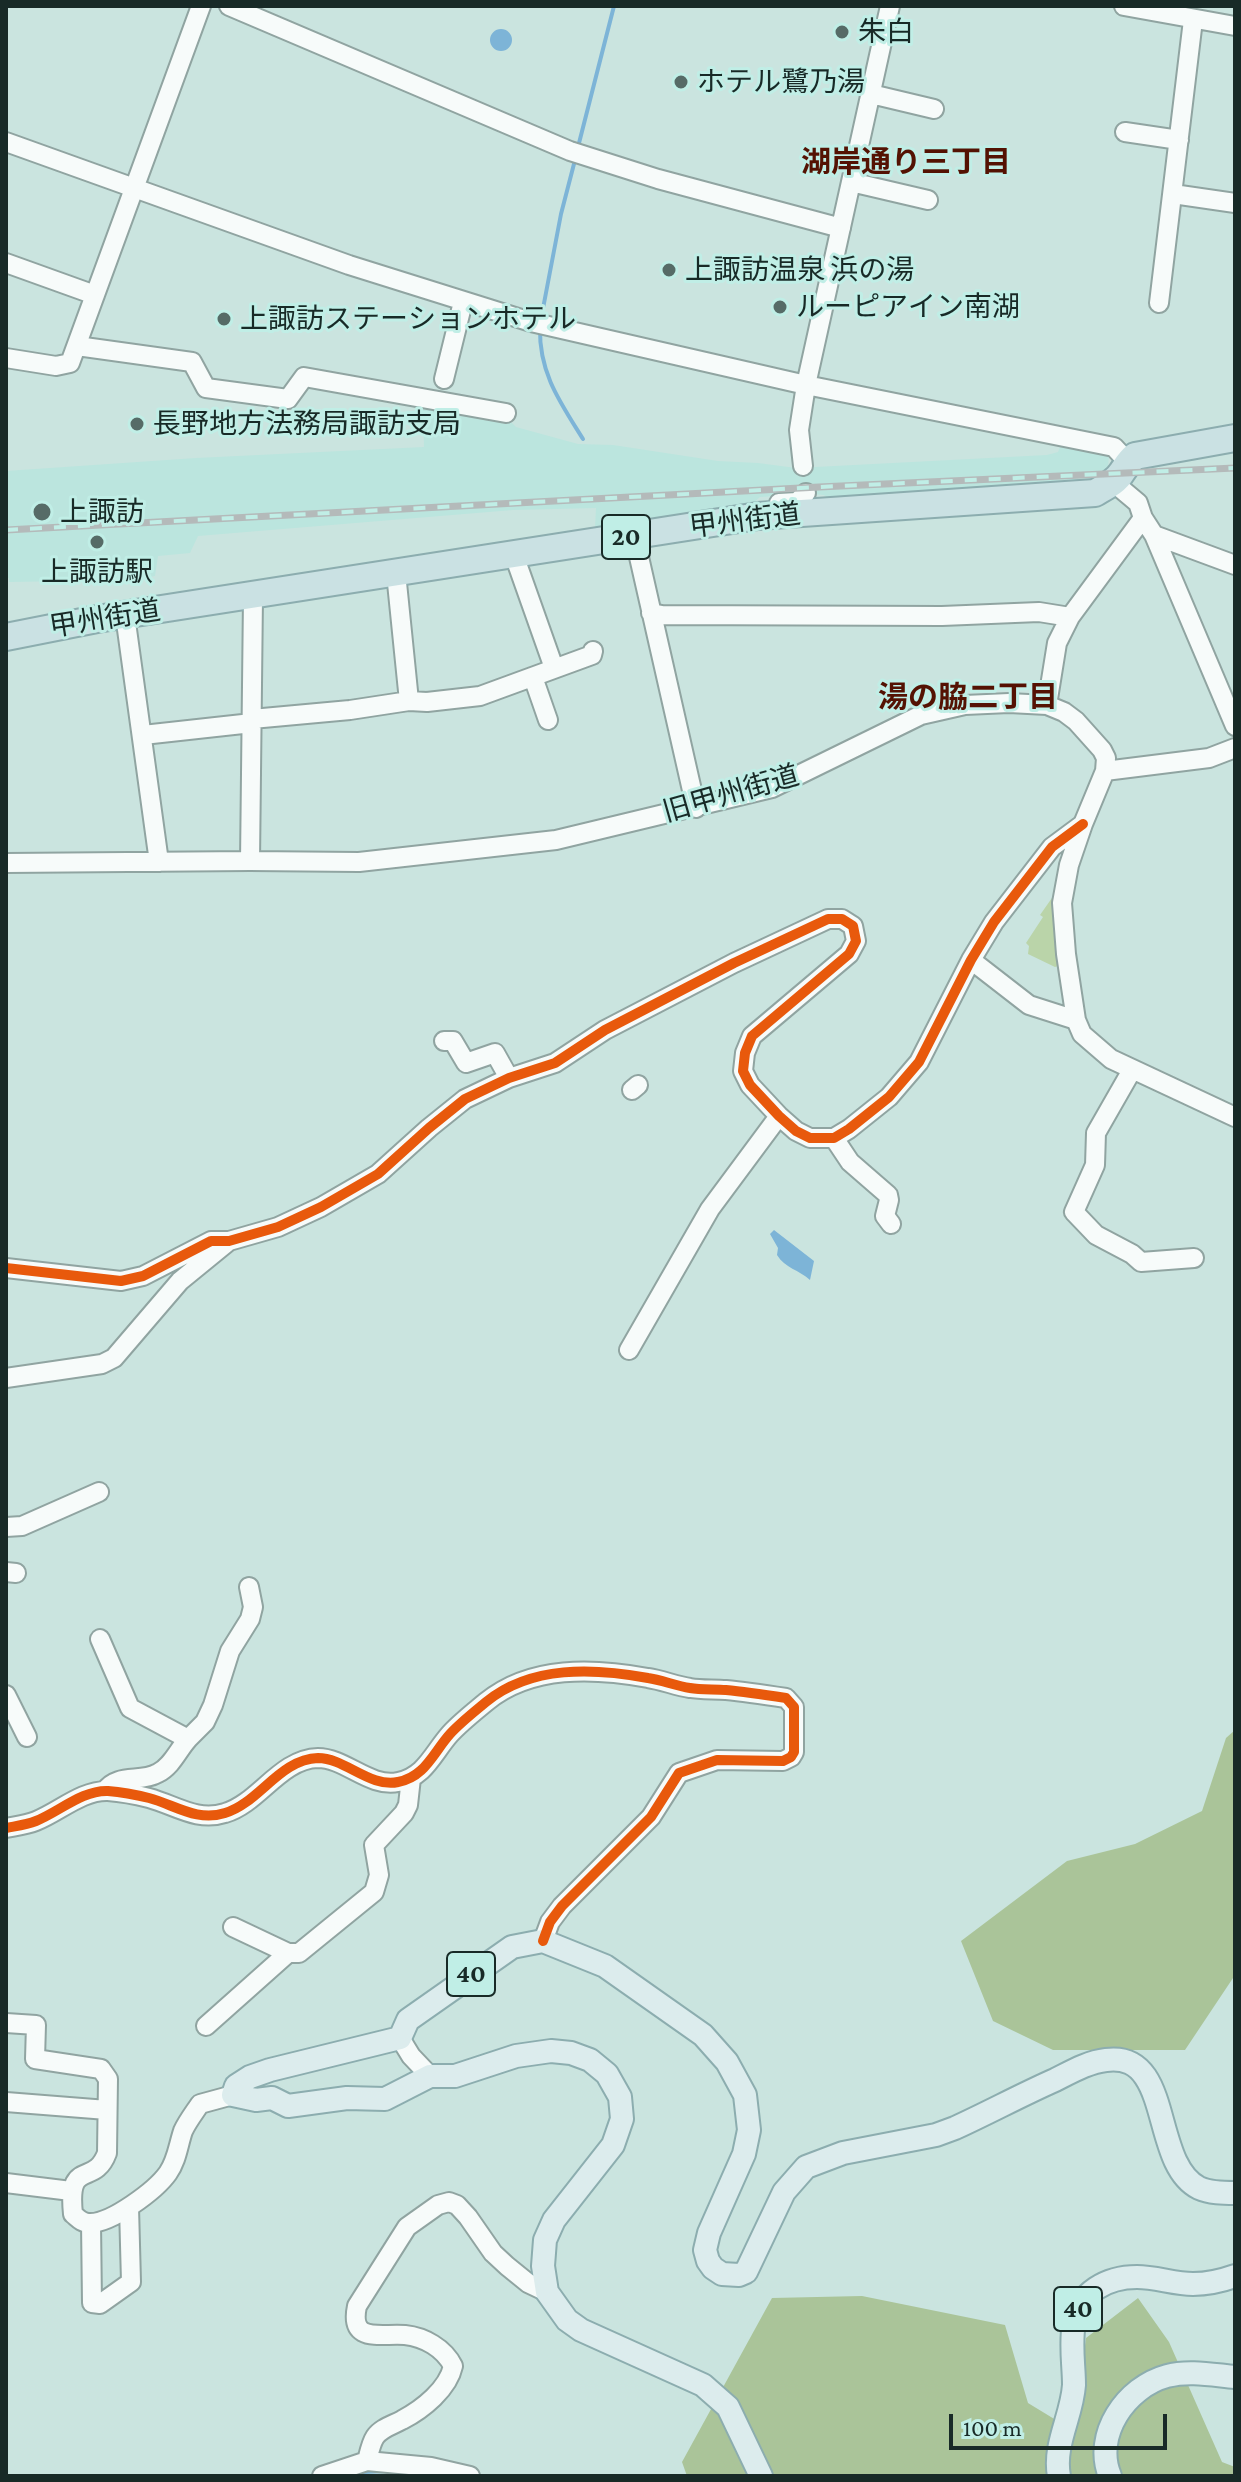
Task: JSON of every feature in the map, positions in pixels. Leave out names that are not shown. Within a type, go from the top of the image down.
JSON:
[{"type":"highway","name":"甲州街道","points":[[6,637],[125,615],[758,516],[1095,493],[1135,456],[1235,438]]},
{"type":"main road","name":"40","points":[[400,2038],[408,2020],[478,1969],[512,1947],[543,1941]]},
{"type":"main road","points":[[543,1941],[605,1966],[703,2035],[727,2062],[745,2095],[749,2130],[744,2154],[709,2233],[705,2250],[708,2261],[722,2274],[739,2275],[746,2272],[784,2192],[806,2167],[843,2153],[936,2135],[1083,2066],[1109,2059],[1128,2062],[1147,2076],[1175,2163],[1190,2183],[1212,2192],[1235,2193]]},
{"type":"main road","points":[[400,2038],[270,2070],[236,2086],[233,2095],[256,2100],[272,2098],[288,2106],[347,2098],[385,2099],[430,2076],[455,2076],[516,2056],[551,2051],[571,2053],[590,2060],[607,2074],[620,2097],[622,2119],[613,2145],[554,2220],[545,2240],[543,2266],[547,2292],[567,2320],[581,2330],[703,2385],[728,2407],[761,2476]]},
{"type":"main road","name":"40","points":[[1059,2476],[1059,2448],[1073,2403],[1071,2339],[1077,2309],[1087,2294],[1102,2284],[1122,2279],[1139,2277],[1198,2284],[1235,2276]]},
{"type":"main road","points":[[1110,2476],[1104,2461],[1107,2434],[1130,2398],[1149,2384],[1175,2375],[1235,2377]]},
{"type":"street","points":[[6,358],[56,366],[70,363],[201,6]]},
{"type":"street","points":[[229,6],[570,151],[658,179],[841,228]]},
{"type":"street","points":[[803,466],[799,430],[806,385],[890,6]]},
{"type":"street","points":[[1124,6],[1235,26]]},
{"type":"street","points":[[1159,303],[1193,20]]},
{"type":"street","points":[[871,94],[934,109]]},
{"type":"street","points":[[1125,132],[1179,140]]},
{"type":"street","points":[[6,142],[349,265],[539,324],[806,385],[1114,447],[1120,472],[1154,535],[1235,726]]},
{"type":"street","points":[[851,182],[928,200]]},
{"type":"street","points":[[1173,194],[1235,203]]},
{"type":"street","points":[[6,263],[95,295]]},
{"type":"street","points":[[444,379],[463,302]]},
{"type":"street","points":[[77,346],[192,362],[206,388],[288,399],[304,377],[506,413]]},
{"type":"street","points":[[758,516],[765,507],[774,503],[797,502],[806,493]]},
{"type":"street","points":[[1047,705],[1057,643],[1070,617],[1143,518]]},
{"type":"street","points":[[634,535],[696,808]]},
{"type":"street","points":[[1154,535],[1235,565]]},
{"type":"street","points":[[514,555],[554,668]]},
{"type":"street","points":[[396,573],[409,701]]},
{"type":"street","points":[[250,861],[253,597]]},
{"type":"street","points":[[651,613],[784,617],[1039,612],[1070,617]]},
{"type":"street","points":[[125,615],[159,862]]},
{"type":"street","points":[[143,735],[409,701],[480,696],[592,655],[593,651]]},
{"type":"street","points":[[533,677],[548,720]]},
{"type":"street","name":"旧甲州街道","points":[[6,863],[359,862],[556,840],[772,788],[921,715],[965,705],[1047,705],[1064,712],[1087,732],[1106,758],[1105,771]]},
{"type":"street","points":[[1235,748],[1209,758],[1105,771],[1069,865],[1062,903],[1076,1020],[1082,1034],[1097,1049],[1132,1070],[1235,1117]]},
{"type":"street","points":[[6,1268],[121,1281],[143,1276],[211,1241],[229,1241],[278,1227],[321,1207],[378,1174],[465,1099],[509,1078],[555,1063],[605,1030],[734,963],[828,919],[842,919],[853,926],[856,941],[849,954],[752,1036],[745,1053],[743,1071],[750,1085],[796,1131],[810,1138],[834,1138],[889,1097],[919,1062],[994,922],[1052,847],[1083,824]]},
{"type":"street","points":[[971,960],[1029,1005],[1076,1020]]},
{"type":"street","points":[[444,1041],[453,1041],[466,1063],[495,1053],[509,1078]]},
{"type":"street","points":[[1132,1070],[1096,1133],[1095,1165],[1074,1212],[1096,1235],[1141,1262],[1194,1258]]},
{"type":"street","points":[[629,1350],[710,1209],[779,1116]]},
{"type":"street","points":[[834,1138],[850,1162],[888,1195],[885,1216],[891,1224]]},
{"type":"street","points":[[6,1378],[102,1364],[114,1358],[180,1281],[229,1241]]},
{"type":"street","points":[[6,1527],[22,1526],[99,1492]]},
{"type":"street","points":[[105,1791],[110,1783],[158,1773],[170,1764],[205,1722],[230,1651],[250,1619],[253,1607],[249,1587]]},
{"type":"street","points":[[100,1639],[130,1708],[188,1739]]},
{"type":"street","points":[[7,1823],[34,1822],[78,1799],[105,1791],[151,1798],[181,1812],[205,1815],[226,1813],[280,1775],[316,1758],[329,1759],[371,1778],[394,1783],[422,1771],[450,1735],[489,1700],[519,1683],[538,1677],[577,1671],[617,1674],[690,1688],[786,1698],[794,1707],[794,1752],[791,1757],[783,1761],[717,1760],[679,1773],[651,1817],[562,1906],[550,1922],[543,1941]]},
{"type":"street","points":[[6,1695],[27,1737]]},
{"type":"street","points":[[233,1927],[288,1953],[299,1953],[374,1892],[379,1875],[374,1845],[404,1813],[411,1778]]},
{"type":"street","points":[[206,2026],[288,1953]]},
{"type":"street","points":[[6,2023],[36,2025],[35,2059],[101,2069],[108,2079],[107,2153],[104,2162],[97,2169],[81,2175],[71,2191],[73,2214],[84,2222],[91,2223],[129,2207],[168,2173],[177,2158],[184,2130],[200,2104],[233,2095]]},
{"type":"street","points":[[400,2038],[411,2056],[430,2076]]},
{"type":"street","points":[[6,2102],[107,2110]]},
{"type":"street","points":[[6,2183],[71,2191]]},
{"type":"street","points":[[367,2461],[375,2437],[419,2410],[439,2391],[453,2366],[440,2349],[428,2342],[405,2335],[364,2333],[354,2319],[357,2306],[407,2227],[438,2205],[449,2202],[457,2205],[493,2253],[528,2283],[547,2292]]},
{"type":"street","points":[[91,2223],[92,2303],[100,2304],[131,2282],[129,2207]]},
{"type":"street","points":[[322,2476],[367,2461],[431,2467],[470,2476]]},
{"type":"shaded area","points":[[501,29],[509,32],[512,40],[509,48],[501,51],[493,48],[490,40],[493,32]]},
{"type":"shaded area","points":[[423,407],[510,421],[516,427],[578,444],[613,445],[718,461],[796,468],[1047,455],[1058,452],[1061,445],[1109,455],[1108,468],[1092,483],[831,501],[824,495],[811,494],[760,497],[752,504],[595,528],[596,508],[513,510],[198,536],[190,553],[158,556],[155,576],[133,580],[9,582],[6,578],[6,471],[424,447]]},
{"type":"shaded area","points":[[774,1230],[814,1261],[810,1280],[777,1255],[778,1248],[770,1234]]},
{"type":"green space","points":[[1054,895],[1058,899],[1061,965],[1055,967],[1028,954],[1029,946],[1026,943]]},
{"type":"green space","points":[[1235,1730],[1235,1975],[1185,2050],[1053,2050],[993,2021],[961,1941],[1067,1861],[1135,1844],[1202,1811],[1226,1738]]},
{"type":"green space","points":[[862,2296],[1005,2325],[1028,2403],[1074,2431],[1086,2338],[1138,2298],[1169,2342],[1222,2462],[1235,2467],[1235,2476],[687,2476],[682,2462],[772,2298]]},
{"type":"waterway","points":[[578,147],[614,6]]},
{"type":"waterway","points":[[541,319],[575,160]]},
{"type":"waterway","points":[[540,328],[547,373],[583,439]]},
{"type":"waterway","points":[[351,2476],[361,2472],[387,2471]]},
{"type":"railway","points":[[6,530],[1235,468]]},
{"type":"cycle path","points":[[6,1268],[121,1281],[143,1276],[211,1241],[229,1241],[278,1227],[321,1207],[378,1174],[465,1099],[509,1078],[555,1063],[605,1030],[734,963],[828,919],[842,919],[853,926],[856,941],[849,954],[752,1036],[745,1053],[743,1071],[750,1085],[796,1131],[810,1138],[834,1138],[889,1097],[919,1062],[994,922],[1052,847],[1083,824]]},
{"type":"cycle path","points":[[6,1828],[36,1821],[98,1792],[113,1791],[144,1797],[196,1814],[225,1813],[249,1800],[292,1766],[318,1758],[328,1759],[377,1781],[398,1782],[422,1770],[450,1734],[504,1690],[523,1681],[564,1672],[606,1672],[694,1689],[786,1698],[794,1707],[794,1752],[791,1757],[783,1761],[717,1760],[679,1773],[651,1817],[562,1906],[550,1922],[543,1941]]},
{"type":"place","name":"朱白","points":[[842,32]]},
{"type":"place","name":"ホテル鷺乃湯","points":[[681,82]]},
{"type":"place","name":"上諏訪温泉 浜の湯","points":[[669,270]]},
{"type":"place","name":"ルーピアイン南湖","points":[[780,307]]},
{"type":"place","name":"上諏訪ステーションホテル","points":[[224,319]]},
{"type":"place","name":"長野地方法務局諏訪支局","points":[[137,424]]},
{"type":"place","name":"上諏訪","points":[[42,512]]},
{"type":"place","name":"上諏訪駅","points":[[97,542]]},
{"type":"district","name":"湖岸通り三丁目","points":[[906,163]]},
{"type":"district","name":"湯の脇二丁目","points":[[968,698]]}]
